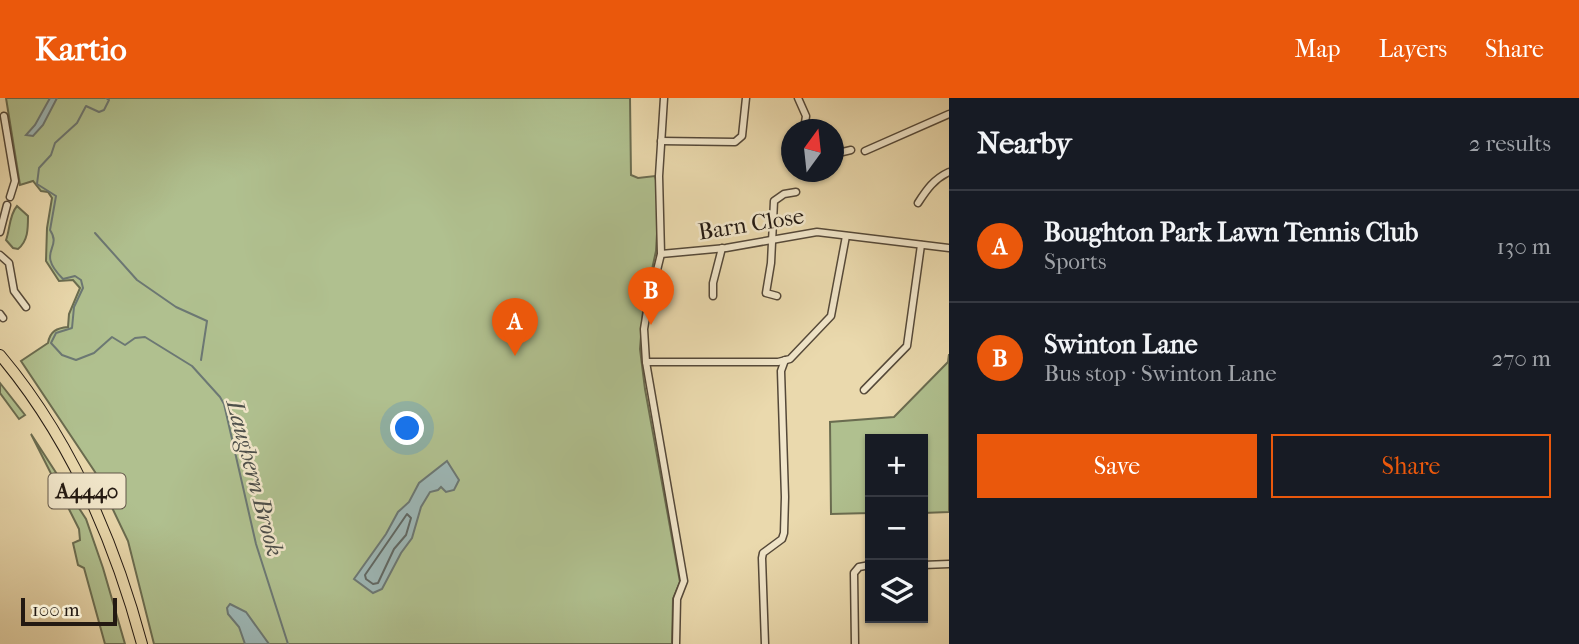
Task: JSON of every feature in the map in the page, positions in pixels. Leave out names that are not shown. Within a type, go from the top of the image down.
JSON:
[{"type":"highway","name":"A4440","points":[[0,355],[54,430],[91,498],[112,547],[142,644]]},
{"type":"street","points":[[664,98],[659,176],[662,254],[644,329],[646,362],[684,581],[677,599],[676,644]]},
{"type":"street","points":[[661,141],[735,142],[742,136],[746,98]]},
{"type":"street","points":[[798,98],[806,119]]},
{"type":"street","points":[[865,150],[949,114]]},
{"type":"street","points":[[4,116],[15,181],[10,197]]},
{"type":"street","points":[[0,150],[9,149]]},
{"type":"street","points":[[844,152],[851,150]]},
{"type":"street","points":[[918,203],[930,184],[949,172]]},
{"type":"street","points":[[777,296],[766,293],[771,263],[774,201],[784,194],[796,192]]},
{"type":"street","points":[[0,232],[8,205]]},
{"type":"street","name":"Barn Close","points":[[662,254],[722,248],[817,232],[949,248]]},
{"type":"street","points":[[646,362],[790,359],[831,316],[846,236]]},
{"type":"street","points":[[864,390],[907,346],[921,244]]},
{"type":"street","points":[[713,296],[713,283],[722,248]]},
{"type":"street","points":[[0,255],[9,263],[14,291],[26,307]]},
{"type":"street","points":[[765,644],[762,558],[764,553],[782,539],[784,533],[781,371],[785,360]]},
{"type":"street","points":[[928,565],[949,564]]},
{"type":"street","points":[[855,644],[854,573],[859,566],[865,565]]},
{"type":"green space","points":[[6,98],[630,98],[631,175],[638,178],[655,176],[656,180],[656,251],[643,311],[640,349],[680,582],[673,599],[672,644],[154,644],[128,541],[95,472],[21,361],[48,343],[55,331],[68,327],[69,314],[80,288],[73,280],[59,281],[46,261],[47,228],[52,198],[48,192],[41,191],[33,181],[20,185]]},
{"type":"green space","points":[[17,206],[28,216],[26,238],[18,249],[13,248],[6,240],[12,214]]},
{"type":"green space","points":[[949,354],[949,512],[928,513],[928,434],[865,434],[865,513],[831,514],[830,422],[894,417],[948,362]]},
{"type":"green space","points":[[0,383],[25,415],[19,419],[0,393]]},
{"type":"green space","points":[[31,434],[86,519],[125,644],[105,644],[84,568],[78,565],[73,543],[80,540],[79,529]]},
{"type":"water","points":[[50,98],[57,98],[43,125],[33,136],[26,135],[35,125]]},
{"type":"water","points":[[447,461],[459,480],[454,490],[446,492],[441,487],[430,492],[421,507],[412,538],[382,589],[373,593],[354,579],[398,512],[409,502],[419,483]]},
{"type":"water","points":[[230,604],[246,612],[269,644],[245,644],[239,627],[228,614],[227,608]]},
{"type":"waterway","name":"Laughern Brook","points":[[106,98],[109,100],[104,110],[99,112],[86,106],[77,123],[55,143],[51,155],[39,168],[37,184],[56,196],[50,230],[54,242],[51,262],[63,279],[75,276],[81,280],[83,288],[74,307],[72,328],[56,333],[51,343],[62,355],[76,360],[94,353],[112,337],[125,345],[135,338],[145,337],[192,366],[220,397],[224,404],[256,544],[288,644]]},
{"type":"waterway","points":[[95,233],[137,280],[176,307],[207,321],[201,360]]},
{"type":"place","name":"Swinton Lane","points":[[651,325]]},
{"type":"place","name":"Boughton Park Lawn Tennis Club","points":[[515,356]]}]
